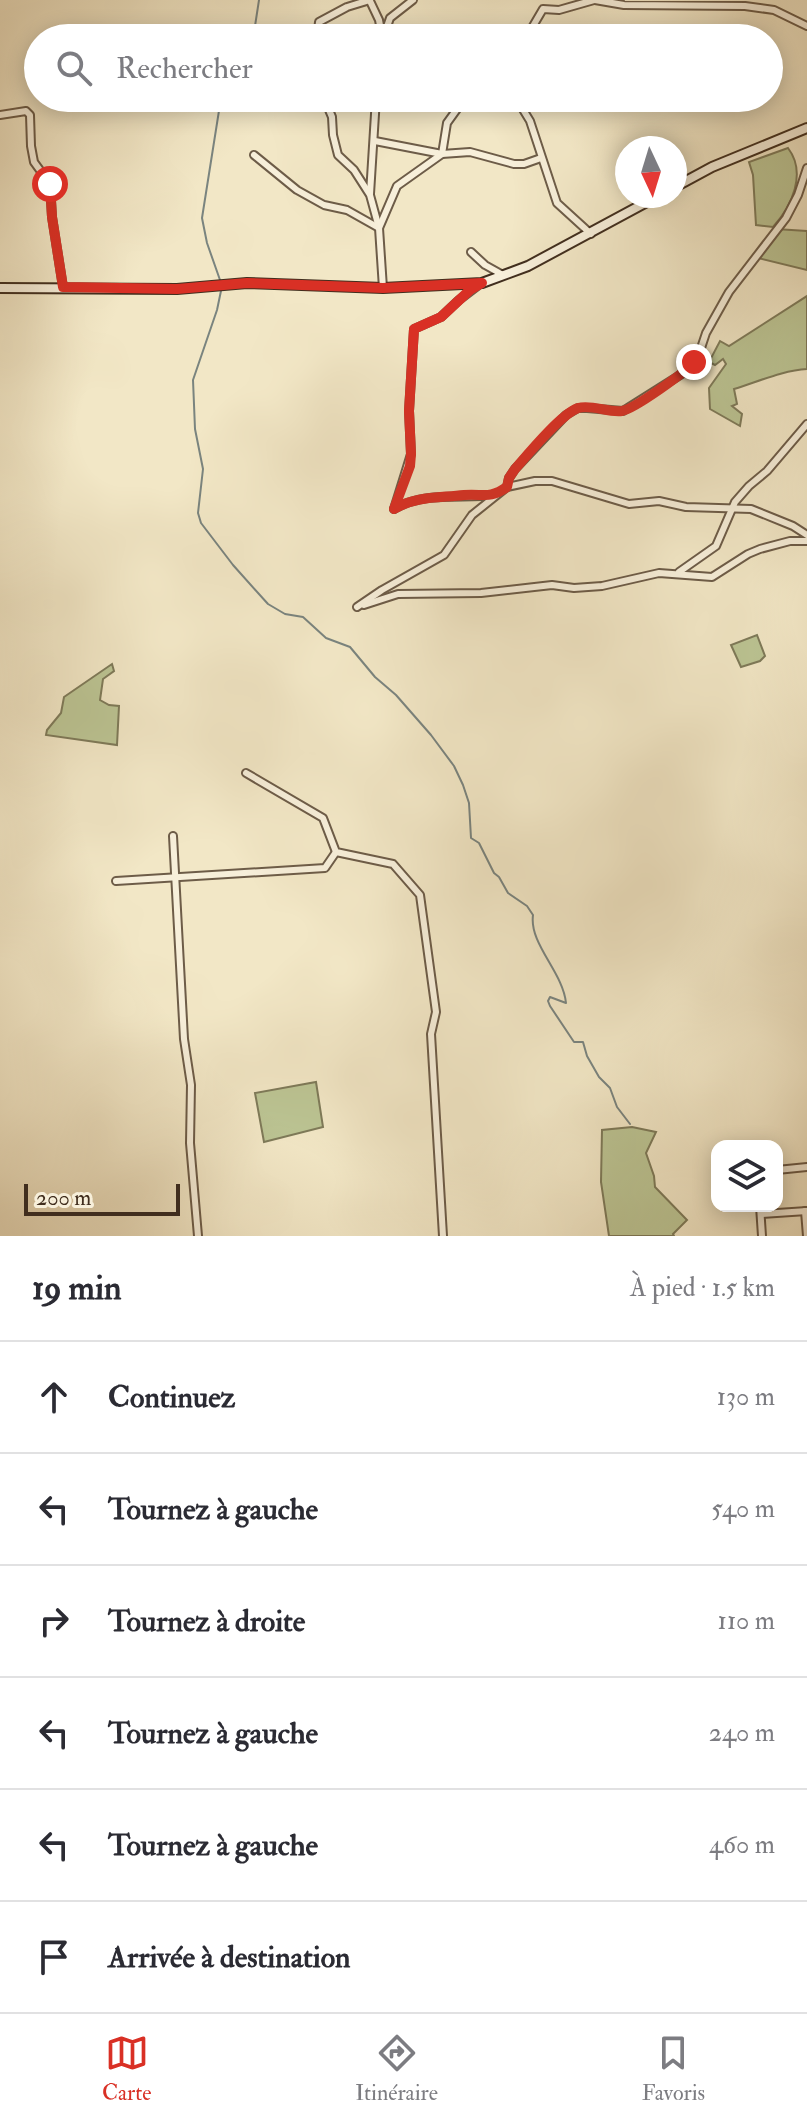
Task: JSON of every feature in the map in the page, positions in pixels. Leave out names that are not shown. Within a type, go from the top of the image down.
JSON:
[{"type":"street","points":[[319,24],[332,14],[362,0],[370,0],[380,24]]},
{"type":"street","points":[[387,24],[390,18],[413,0]]},
{"type":"street","points":[[534,24],[543,9],[559,10],[595,0],[624,5],[745,6],[774,10],[807,26]]},
{"type":"street","points":[[0,115],[24,111]]},
{"type":"street","points":[[27,112],[30,115],[34,162],[50,184],[63,287]]},
{"type":"street","points":[[330,112],[338,155],[354,170],[370,195],[379,228],[383,288]]},
{"type":"street","points":[[370,195],[376,112]]},
{"type":"street","points":[[379,228],[397,186],[442,154],[447,123],[455,112]]},
{"type":"street","points":[[525,112],[557,203],[591,234]]},
{"type":"street","points":[[687,181],[807,128]]},
{"type":"street","points":[[375,141],[442,154],[470,152],[520,165],[541,158]]},
{"type":"street","points":[[254,155],[297,190],[324,205],[347,210],[379,228]]},
{"type":"street","points":[[507,487],[515,469],[566,415],[578,408],[623,411],[688,370],[729,292],[786,218],[807,168]]},
{"type":"street","points":[[495,495],[431,497],[408,501],[394,509],[410,466],[409,411],[414,329],[441,317],[482,283],[505,276],[637,208]]},
{"type":"street","points":[[471,252],[485,265],[505,276]]},
{"type":"street","points":[[0,288],[177,289],[247,283],[383,288],[482,283]]},
{"type":"street","points":[[678,573],[716,546],[733,507],[807,424]]},
{"type":"street","points":[[552,481],[629,504],[659,501],[686,507],[733,507],[764,513],[807,538],[760,549],[712,577],[678,573],[647,574],[613,585],[578,588],[552,585],[481,593],[398,594],[357,607],[444,555],[472,515],[507,487],[552,481]]},
{"type":"street","points":[[246,773],[323,818],[336,852]]},
{"type":"street","points":[[173,836],[184,1039],[191,1085],[190,1143],[198,1236]]},
{"type":"street","points":[[116,881],[325,868],[336,852]]},
{"type":"street","points":[[336,852],[393,864],[420,895],[436,1012],[431,1034],[443,1236]]},
{"type":"street","points":[[783,1169],[807,1167]]},
{"type":"street","points":[[783,1210],[806,1211],[807,1236]]},
{"type":"street","points":[[761,1212],[762,1236]]},
{"type":"green space","points":[[788,148],[794,158],[797,178],[791,199],[773,227],[756,225],[753,175],[749,162]]},
{"type":"green space","points":[[776,229],[807,231],[807,270],[754,257]]},
{"type":"green space","points":[[807,296],[807,369],[734,389],[737,404],[732,406],[742,414],[740,426],[710,409],[709,388],[726,364],[723,359],[715,365],[709,362],[720,341],[729,346]]},
{"type":"green space","points":[[757,635],[765,656],[760,661],[741,667],[731,645]]},
{"type":"green space","points":[[112,664],[114,671],[103,679],[100,700],[119,706],[117,745],[46,735],[61,713],[64,697]]},
{"type":"green space","points":[[316,1082],[323,1127],[264,1142],[255,1093]]},
{"type":"green space","points":[[632,1127],[656,1132],[646,1153],[655,1187],[687,1220],[674,1236],[609,1236],[601,1182],[602,1130]]},
{"type":"waterway","points":[[255,24],[259,0]]},
{"type":"waterway","points":[[219,112],[202,218],[220,280]]},
{"type":"waterway","points":[[222,286],[193,380],[195,429],[203,469],[198,513],[201,523],[268,604],[285,614],[303,617],[326,638],[350,647],[431,735],[454,766],[469,803],[471,838],[479,843],[508,893],[527,906],[533,915],[536,937],[564,992],[566,1003],[550,997],[550,1006],[574,1042],[583,1042],[599,1077],[610,1088],[617,1107],[630,1124]]},
{"type":"route","points":[[50,184],[63,287],[177,289],[247,283],[383,288],[482,283],[441,317],[414,329],[409,411],[412,439],[410,466],[394,509],[408,501],[431,497],[495,495],[507,487],[515,469],[566,415],[578,408],[623,411],[676,379],[694,362]]}]
